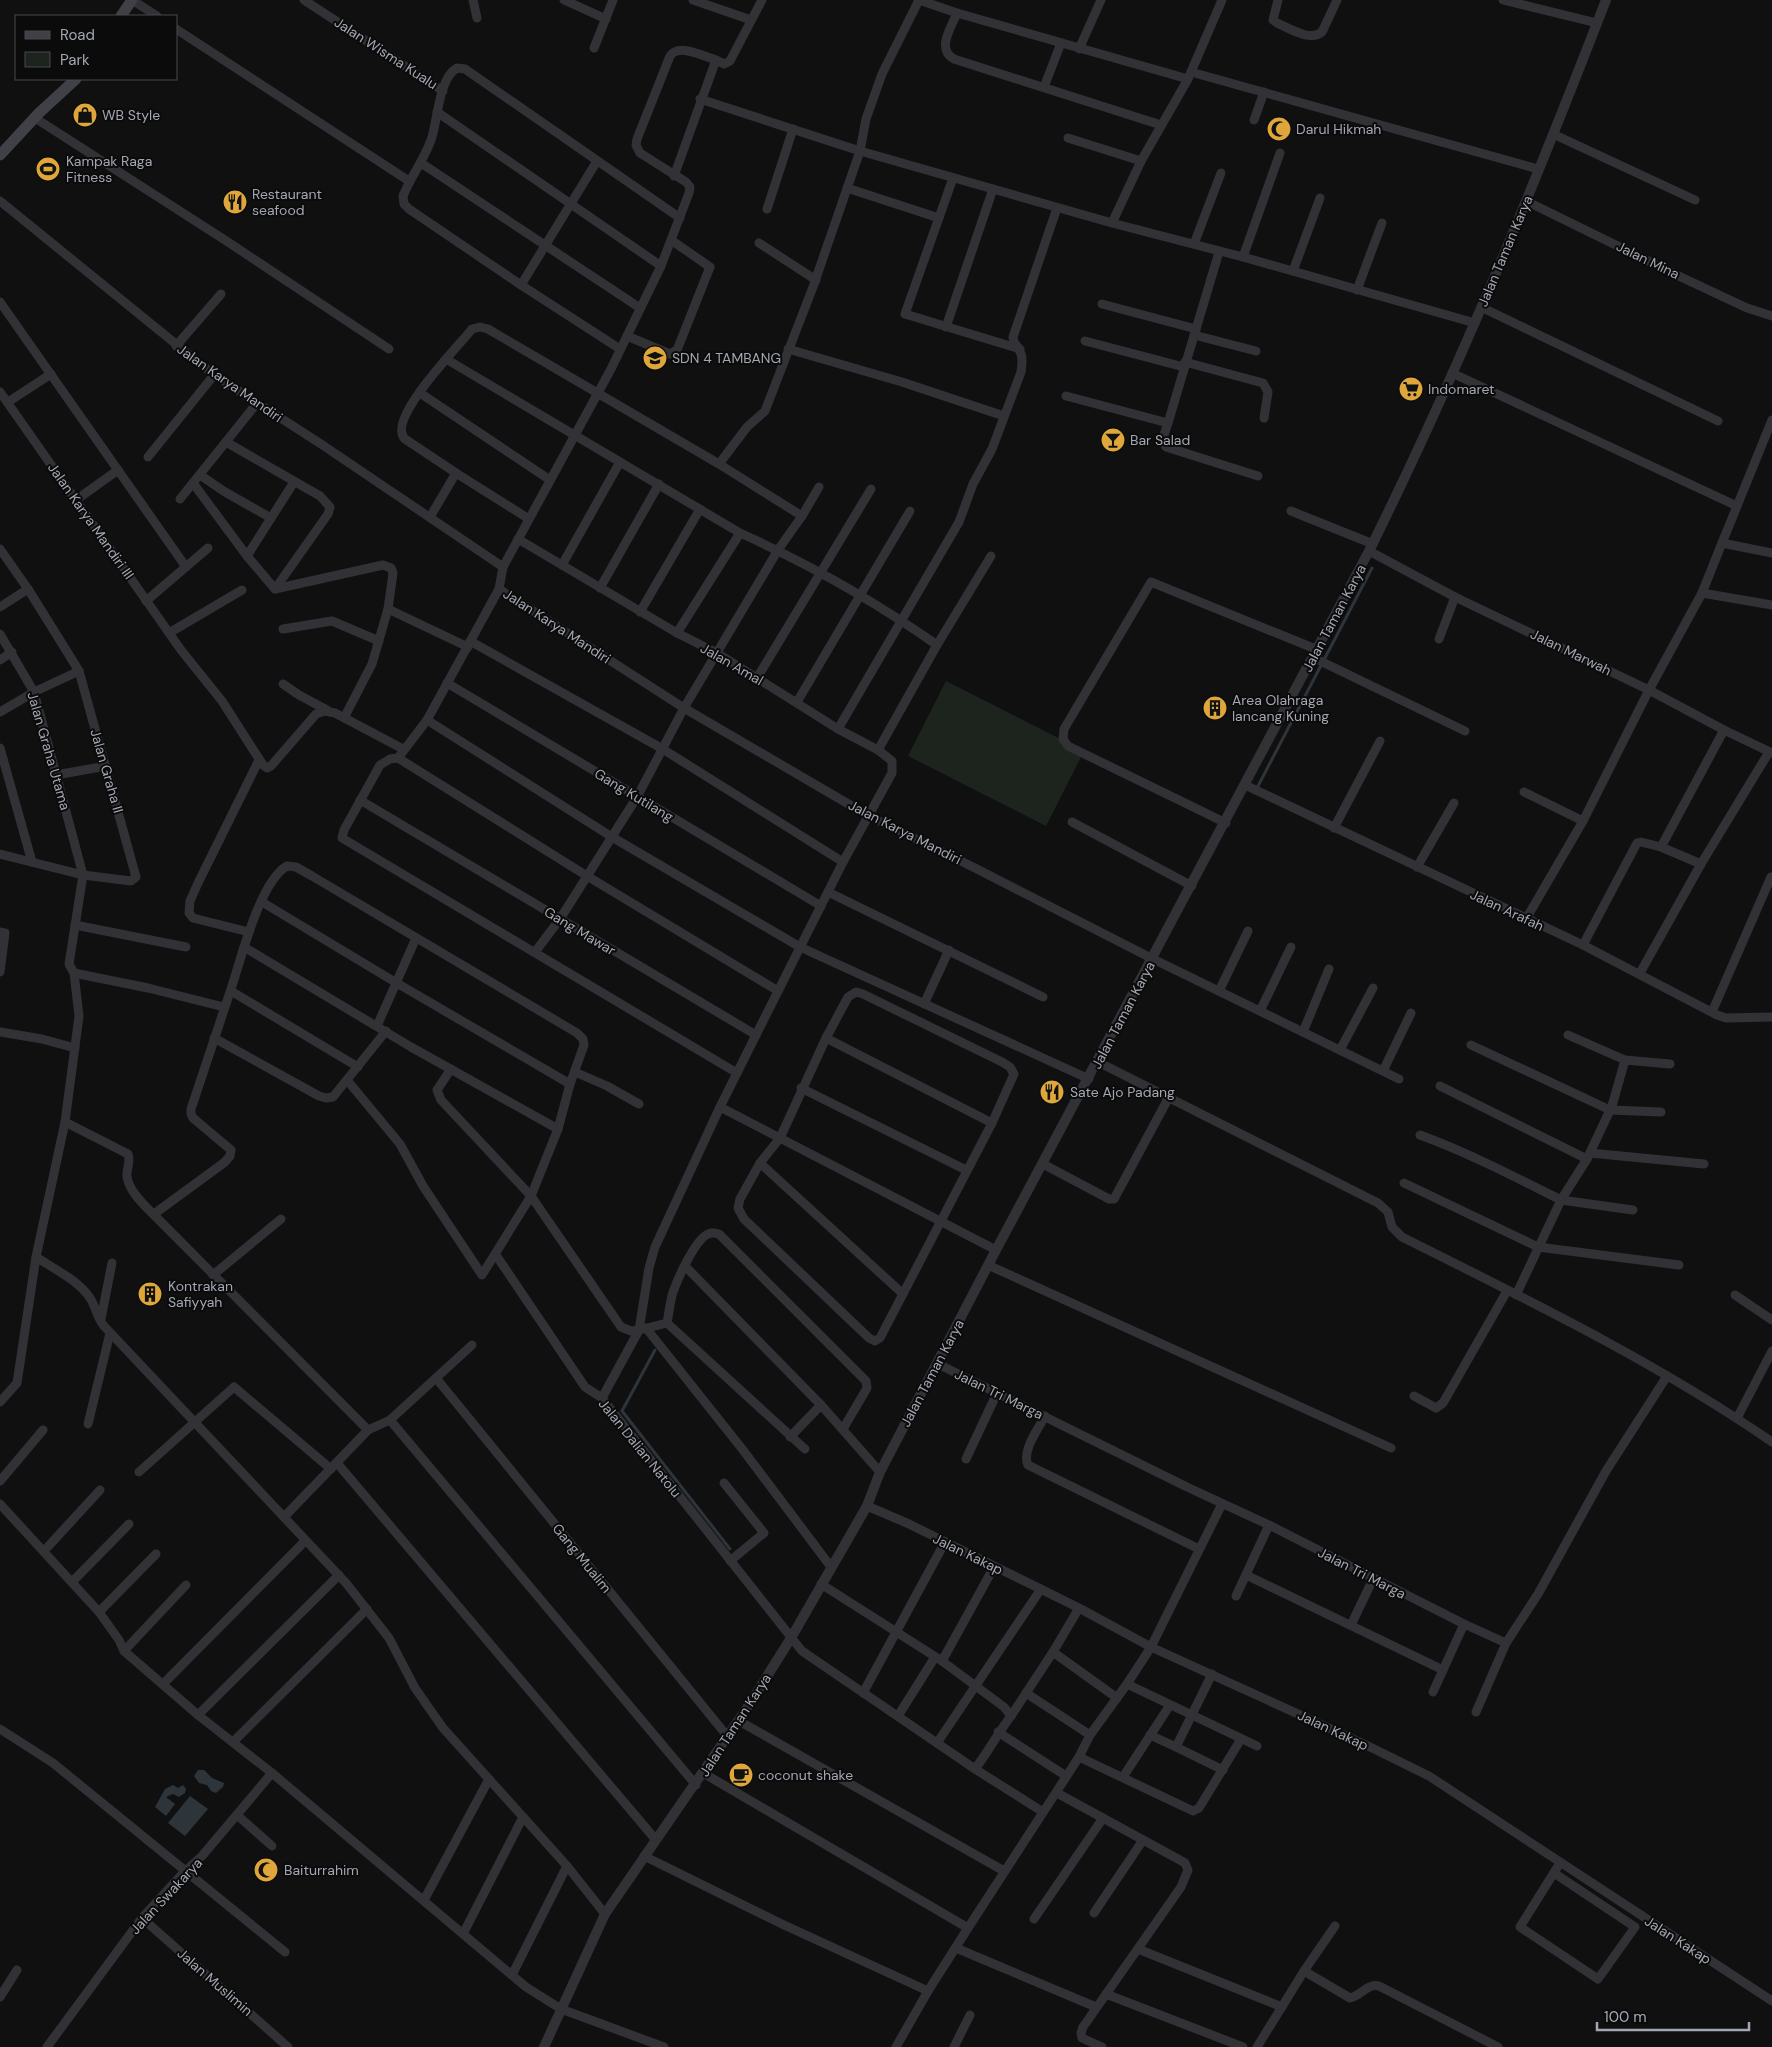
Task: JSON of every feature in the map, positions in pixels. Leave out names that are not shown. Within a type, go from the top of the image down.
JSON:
[{"type":"main road","points":[[122,15],[132,0]]},
{"type":"main road","points":[[0,155],[75,80]]},
{"type":"street","points":[[132,0],[154,15]]},
{"type":"street","name":"Jalan Wisma Kualu","points":[[304,0],[443,91]]},
{"type":"street","points":[[472,0],[477,18]]},
{"type":"street","points":[[594,48],[614,0]]},
{"type":"street","points":[[693,0],[751,20]]},
{"type":"street","points":[[503,566],[627,336],[661,266],[690,188],[686,182],[640,153],[636,145],[672,52],[683,50],[724,64],[730,61],[762,0]]},
{"type":"street","points":[[719,464],[747,427],[765,411],[816,280],[860,151],[866,119],[882,74],[919,0],[1079,49],[1264,92],[1538,169]]},
{"type":"street","points":[[1079,49],[1101,0]]},
{"type":"street","points":[[1112,224],[1141,161],[1190,75],[1222,0]]},
{"type":"street","points":[[1278,0],[1273,20],[1310,36],[1317,36],[1322,32],[1337,0]]},
{"type":"street","points":[[1503,0],[1597,22]]},
{"type":"street","name":"Jalan Taman Karya","points":[[544,2047],[605,1914],[739,1721],[791,1638],[867,1506],[880,1472],[988,1265],[1226,823],[1371,548],[1410,469],[1475,323],[1606,0]]},
{"type":"street","points":[[568,1],[606,20]]},
{"type":"street","points":[[957,13],[947,37],[945,49],[947,54],[954,59],[1044,86],[1161,125]]},
{"type":"street","points":[[178,30],[408,181]]},
{"type":"street","points":[[1044,86],[1061,43]]},
{"type":"street","points":[[674,176],[700,99],[716,60]]},
{"type":"street","points":[[620,349],[406,207],[402,196],[408,181],[421,163],[431,140],[443,91],[451,72],[456,68],[465,69],[680,218]]},
{"type":"street","points":[[1254,120],[1264,92]]},
{"type":"street","points":[[700,99],[860,151],[1112,224],[1243,257],[1475,323]]},
{"type":"street","points":[[437,112],[661,266]]},
{"type":"street","points":[[35,118],[390,349]]},
{"type":"street","points":[[767,209],[793,129]]},
{"type":"street","points":[[1553,134],[1695,200]]},
{"type":"street","points":[[1068,138],[1141,161]]},
{"type":"street","points":[[1243,257],[1280,153]]},
{"type":"street","points":[[521,285],[597,162]]},
{"type":"street","points":[[421,163],[640,308]]},
{"type":"street","points":[[1194,244],[1221,173]]},
{"type":"street","points":[[953,178],[904,314],[1021,350]]},
{"type":"street","points":[[847,188],[939,218]]},
{"type":"street","points":[[946,327],[993,189]]},
{"type":"street","points":[[1293,271],[1320,198]]},
{"type":"street","name":"Jalan Karya Mandiri","points":[[0,201],[214,375],[503,566],[499,589],[684,708],[869,816],[1153,959],[1399,1079]]},
{"type":"street","name":"Jalan Mina","points":[[1526,201],[1747,308],[1772,316]]},
{"type":"street","points":[[838,729],[959,522],[973,484],[992,449],[1021,372],[1021,350],[1014,342],[1013,337],[1057,208]]},
{"type":"street","points":[[1357,290],[1382,223]]},
{"type":"street","points":[[627,336],[670,354],[677,350],[710,266],[671,240]]},
{"type":"street","points":[[758,243],[816,280]]},
{"type":"street","points":[[1219,252],[1162,441],[1166,447],[1258,476]]},
{"type":"street","points":[[176,346],[221,294]]},
{"type":"street","points":[[0,302],[186,566]]},
{"type":"street","points":[[1102,304],[1256,351]]},
{"type":"street","points":[[1481,308],[1718,421]]},
{"type":"street","points":[[529,519],[401,436],[400,428],[403,421],[424,385],[472,330],[484,328],[719,464],[802,516]]},
{"type":"street","points":[[1084,341],[1263,384],[1268,392],[1264,418]]},
{"type":"street","points":[[788,350],[902,382],[1004,416]]},
{"type":"street","points":[[446,359],[740,532],[778,550],[860,595],[937,646]]},
{"type":"street","points":[[1452,373],[1736,506]]},
{"type":"street","points":[[8,402],[50,374]]},
{"type":"street","points":[[148,457],[214,375]]},
{"type":"street","name":"Jalan Karya Mandiri III","points":[[0,392],[181,650],[222,701],[259,760]]},
{"type":"street","points":[[420,393],[550,480]]},
{"type":"street","points":[[1066,396],[1168,423]]},
{"type":"street","points":[[180,499],[257,403]]},
{"type":"street","points":[[1526,919],[1583,821],[1649,690],[1702,593],[1772,420]]},
{"type":"street","points":[[226,442],[320,496],[329,504],[328,514],[275,589]]},
{"type":"street","points":[[562,565],[620,462]]},
{"type":"street","points":[[76,500],[118,470]]},
{"type":"street","points":[[430,517],[456,473]]},
{"type":"street","points":[[200,475],[225,492],[271,518]]},
{"type":"street","points":[[247,556],[294,482]]},
{"type":"street","points":[[193,483],[247,556],[275,589]]},
{"type":"street","points":[[600,588],[659,484]]},
{"type":"street","points":[[535,952],[560,919],[637,797],[661,748],[684,708],[778,550],[802,516],[819,487]]},
{"type":"street","points":[[757,678],[870,489]]},
{"type":"street","points":[[640,612],[700,509]]},
{"type":"street","name":"Jalan Marwah","points":[[1291,511],[1371,548],[1455,597],[1649,690],[1724,730],[1771,752]]},
{"type":"street","points":[[797,702],[910,512]]},
{"type":"street","points":[[677,633],[740,532]]},
{"type":"street","name":"Jalan Amal","points":[[518,539],[640,612],[717,653],[838,729],[878,750],[890,759],[893,764],[893,769],[843,862],[756,1035]]},
{"type":"street","points":[[1722,543],[1772,553]]},
{"type":"street","name":"Jalan Graha II","points":[[0,548],[79,671],[136,877],[131,881],[83,875],[0,854]]},
{"type":"street","points":[[146,601],[208,548]]},
{"type":"street","points":[[878,750],[991,556]]},
{"type":"street","points":[[275,589],[383,565],[391,568],[393,573],[388,609],[372,664],[344,718]]},
{"type":"street","points":[[1226,823],[1068,746],[1063,738],[1064,729],[1151,582],[1316,654],[1466,731]]},
{"type":"street","points":[[0,607],[28,589]]},
{"type":"street","points":[[499,589],[427,720],[398,758],[383,762],[360,800],[342,834],[342,838],[345,842],[733,1070]]},
{"type":"street","points":[[169,633],[242,590]]},
{"type":"street","points":[[1702,593],[1772,605]]},
{"type":"street","points":[[1439,639],[1455,597]]},
{"type":"street","points":[[388,609],[469,644],[661,748],[843,862]]},
{"type":"street","points":[[283,629],[332,621],[379,641]]},
{"type":"street","name":"Jalan Graha Utama","points":[[0,634],[34,692],[83,875]]},
{"type":"street","points":[[0,660],[12,652]]},
{"type":"street","points":[[0,712],[34,692],[79,671]]},
{"type":"street","name":"Gang Kutilang","points":[[447,683],[821,906]]},
{"type":"street","points":[[283,684],[298,695],[403,749]]},
{"type":"street","points":[[259,760],[262,766],[267,768],[272,766],[316,714],[327,710]]},
{"type":"street","points":[[427,720],[612,837],[800,947],[1089,1079]]},
{"type":"street","points":[[1661,847],[1724,730]]},
{"type":"street","points":[[1334,828],[1380,741]]},
{"type":"street","points":[[0,748],[32,862]]},
{"type":"street","points":[[1640,974],[1701,864],[1771,752]]},
{"type":"street","points":[[398,758],[587,876],[778,991]]},
{"type":"street","points":[[248,932],[193,918],[189,913],[190,901],[198,883],[259,760]]},
{"type":"street","points":[[56,775],[106,766]]},
{"type":"street","name":"Jalan Arafah","points":[[1246,785],[1583,945],[1712,1012],[1726,1018],[1772,1017]]},
{"type":"street","points":[[1524,792],[1583,821]]},
{"type":"street","name":"Gang Mawar","points":[[360,800],[756,1035]]},
{"type":"street","points":[[1417,867],[1454,803]]},
{"type":"street","points":[[1072,822],[1192,886]]},
{"type":"street","points":[[1583,945],[1637,843],[1641,842],[1661,847],[1701,864]]},
{"type":"street","points":[[154,1214],[225,1162],[230,1156],[231,1150],[191,1114],[248,932],[278,872],[290,866],[312,876],[580,1036],[584,1045],[570,1084],[558,1129],[531,1196],[482,1275],[423,1186],[400,1144],[347,1080]]},
{"type":"street","points":[[0,1402],[16,1383],[36,1257],[65,1122],[79,1016],[74,973],[69,964],[83,875]]},
{"type":"street","points":[[1712,1012],[1771,877]]},
{"type":"street","points":[[828,892],[1043,997]]},
{"type":"street","points":[[262,902],[570,1084]]},
{"type":"street","points":[[75,925],[186,947]]},
{"type":"street","points":[[1219,991],[1248,931]]},
{"type":"street","points":[[0,932],[6,933],[0,972]]},
{"type":"street","points":[[377,1026],[416,938]]},
{"type":"street","points":[[1260,1011],[1291,946]]},
{"type":"street","points":[[244,947],[451,1069],[558,1129]]},
{"type":"street","points":[[924,1004],[949,950]]},
{"type":"street","points":[[1303,1032],[1329,969]]},
{"type":"street","points":[[74,973],[148,988],[224,1007]]},
{"type":"street","points":[[1340,1050],[1373,988]]},
{"type":"street","points":[[230,991],[358,1067]]},
{"type":"street","points":[[861,993],[1002,1062],[1010,1067],[1014,1075],[992,1123],[903,1294],[880,1338],[876,1340],[871,1340],[741,1215],[738,1208],[740,1199],[760,1164],[780,1138],[802,1088],[850,994],[861,993]]},
{"type":"street","points":[[1383,1071],[1411,1013]]},
{"type":"street","points":[[214,1038],[319,1096],[326,1098],[333,1097],[386,1031]]},
{"type":"street","points":[[0,1032],[75,1048]]},
{"type":"street","points":[[602,1398],[642,1329],[649,1268],[655,1247],[720,1107],[733,1070],[756,1035]]},
{"type":"street","points":[[1568,1035],[1625,1060],[1670,1064]]},
{"type":"street","points":[[826,1038],[992,1123]]},
{"type":"street","points":[[1472,1045],[1610,1110],[1661,1112]]},
{"type":"street","points":[[1414,1396],[1436,1408],[1443,1403],[1511,1293],[1538,1247],[1562,1200],[1589,1156],[1610,1110],[1625,1060]]},
{"type":"street","points":[[1098,1062],[1378,1204],[1388,1212],[1392,1227],[1402,1237],[1560,1317],[1667,1376],[1738,1418],[1772,1442]]},
{"type":"street","points":[[451,1069],[437,1090],[441,1100],[531,1196],[621,1327],[631,1331],[667,1323]]},
{"type":"street","points":[[575,1072],[607,1086],[639,1104]]},
{"type":"street","points":[[1440,1086],[1589,1156],[1704,1164]]},
{"type":"street","points":[[802,1088],[966,1170]]},
{"type":"street","points":[[1043,1164],[1109,1199],[1114,1198],[1169,1097]]},
{"type":"street","points":[[720,1107],[996,1250]]},
{"type":"street","points":[[65,1122],[128,1154],[127,1177],[136,1195],[368,1430]]},
{"type":"street","points":[[1420,1135],[1448,1145],[1537,1186],[1562,1200],[1633,1210]]},
{"type":"street","points":[[760,1164],[903,1294]]},
{"type":"street","points":[[1404,1183],[1538,1247],[1679,1264]]},
{"type":"street","points":[[213,1275],[281,1219]]},
{"type":"street","points":[[667,1323],[673,1292],[700,1239],[710,1233],[719,1234],[864,1379],[867,1388],[843,1429]]},
{"type":"street","name":"Jalan Dalian Natolu","points":[[496,1255],[585,1387],[602,1398],[802,1651],[975,1769],[1043,1812]]},
{"type":"street","points":[[36,1257],[80,1286],[90,1297],[100,1322],[338,1575],[389,1638],[415,1688],[443,1728],[567,1866],[605,1914]]},
{"type":"street","points":[[100,1322],[112,1263]]},
{"type":"street","points":[[988,1265],[1391,1448]]},
{"type":"street","points":[[685,1266],[821,1405],[880,1472]]},
{"type":"street","points":[[1735,1295],[1772,1320]]},
{"type":"street","points":[[667,1323],[805,1450]]},
{"type":"street","points":[[642,1329],[743,1450],[831,1567]]},
{"type":"street","points":[[88,1424],[110,1333]]},
{"type":"street","points":[[284,1517],[368,1430],[390,1420],[472,1345]]},
{"type":"street","points":[[1738,1418],[1772,1351]]},
{"type":"street","name":"Jalan Tri Marga","points":[[938,1364],[1506,1643]]},
{"type":"street","points":[[1476,1712],[1506,1643],[1538,1594],[1606,1471],[1667,1376]]},
{"type":"street","name":"Gang Mualim","points":[[436,1378],[728,1737]]},
{"type":"street","points":[[139,1472],[196,1423],[231,1388],[236,1387],[334,1466],[656,1840]]},
{"type":"street","points":[[966,1459],[997,1393]]},
{"type":"street","points":[[790,1437],[821,1405]]},
{"type":"street","points":[[1045,1416],[1028,1449],[1026,1459],[1028,1465],[1199,1549]]},
{"type":"street","points":[[390,1420],[696,1785]]},
{"type":"street","points":[[0,1480],[43,1430]]},
{"type":"street","points":[[724,1483],[764,1533],[730,1561]]},
{"type":"street","points":[[44,1552],[100,1490]]},
{"type":"street","points":[[0,1504],[99,1612],[119,1640],[124,1651],[198,1715],[272,1773],[441,1916],[464,1932],[512,1975],[549,2003],[561,2009],[664,2047]]},
{"type":"street","points":[[896,2047],[928,1991],[1004,1871],[1056,1794],[1090,1735],[1128,1684],[1151,1647],[1222,1504]]},
{"type":"street","name":"Jalan Kakap","points":[[867,1506],[1041,1589],[1151,1647],[1366,1745],[1429,1776],[1772,2001]]},
{"type":"street","points":[[72,1582],[129,1524]]},
{"type":"street","points":[[1236,1596],[1269,1525]]},
{"type":"street","points":[[163,1684],[306,1541]]},
{"type":"street","points":[[864,1693],[945,1542]]},
{"type":"street","points":[[99,1612],[156,1554]]},
{"type":"street","points":[[898,1716],[938,1659],[994,1566]]},
{"type":"street","points":[[198,1715],[338,1575]]},
{"type":"street","points":[[1246,1575],[1443,1670]]},
{"type":"street","points":[[1351,1625],[1373,1579]]},
{"type":"street","points":[[821,1584],[938,1659],[1004,1707],[1011,1716]]},
{"type":"street","points":[[124,1651],[186,1585]]},
{"type":"street","points":[[937,1743],[1041,1589]]},
{"type":"street","points":[[975,1769],[1053,1652],[1079,1608]]},
{"type":"street","points":[[233,1742],[367,1609]]},
{"type":"street","points":[[1433,1692],[1464,1624]]},
{"type":"street","points":[[1053,1652],[1117,1698]]},
{"type":"street","points":[[1176,1747],[1212,1674]]},
{"type":"street","points":[[1128,1684],[1257,1746]]},
{"type":"street","points":[[1026,1693],[1090,1735]]},
{"type":"street","points":[[1123,1777],[1170,1705]]},
{"type":"street","points":[[739,1721],[1004,1871]]},
{"type":"street","points":[[0,1729],[53,1764],[107,1806],[184,1872],[285,1952]]},
{"type":"street","points":[[998,1732],[1066,1776]]},
{"type":"street","points":[[1150,1735],[1223,1770]]},
{"type":"street","points":[[1079,1756],[1194,1812],[1199,1808],[1241,1739]]},
{"type":"street","name":"Jalan Swakarya","points":[[47,2047],[142,1918],[184,1872],[202,1856],[272,1773]]},
{"type":"street","points":[[703,1773],[968,1928]]},
{"type":"street","points":[[424,1900],[489,1779]]},
{"type":"street","points":[[1056,1794],[1185,1863],[1188,1871],[1180,1887],[1083,2027],[1081,2034],[1085,2040],[1102,2047]]},
{"type":"street","points":[[237,1815],[272,1846]]},
{"type":"street","points":[[464,1932],[523,1818]]},
{"type":"street","points":[[1034,1919],[1103,1818]]},
{"type":"street","points":[[1094,1913],[1143,1840]]},
{"type":"street","points":[[644,1856],[784,1925],[928,1991]]},
{"type":"street","points":[[1554,1873],[1635,1927],[1598,1979],[1520,1927],[1560,1863]]},
{"type":"street","points":[[512,1975],[567,1866]]},
{"type":"street","name":"Jalan Muslimin","points":[[142,1918],[288,2047]]},
{"type":"street","points":[[1257,2047],[1304,1971],[1335,1926]]},
{"type":"street","points":[[956,1948],[1096,2007]]},
{"type":"street","points":[[1138,1949],[1282,2007]]},
{"type":"street","points":[[0,1997],[18,1970]]},
{"type":"street","points":[[1304,1971],[1351,1998],[1368,1987],[1379,1986],[1498,2047]]},
{"type":"street","points":[[1106,1994],[1242,2047]]},
{"type":"street","points":[[954,2047],[970,2015]]},
{"type":"green space","points":[[946,681],[1084,751],[1046,826],[908,756]]},
{"type":"shaded area","points":[[198,1770],[204,1770],[212,1778],[224,1783],[223,1787],[216,1793],[211,1791],[207,1785],[199,1783],[194,1776]]},
{"type":"shaded area","points":[[173,1785],[178,1788],[183,1785],[186,1789],[185,1793],[179,1797],[173,1794],[166,1797],[175,1804],[166,1816],[155,1807],[165,1789]]},
{"type":"shaded area","points":[[190,1796],[208,1809],[185,1836],[168,1823]]},
{"type":"waterway","points":[[1258,786],[1372,568]]},
{"type":"waterway","points":[[655,1350],[622,1411],[730,1549]]},
{"type":"place","name":"WB Style","points":[[85,115]]},
{"type":"place","name":"Darul Hikmah","points":[[1279,129]]},
{"type":"place","name":"Kampak Raga Fitness","points":[[48,169]]},
{"type":"place","name":"Restaurant seafood","points":[[235,202]]},
{"type":"place","name":"SDN 4 TAMBANG","points":[[655,358]]},
{"type":"place","name":"Indomaret","points":[[1411,389]]},
{"type":"place","name":"Bar Salad","points":[[1113,440]]},
{"type":"place","name":"Area Olahraga lancang Kuning","points":[[1215,708]]},
{"type":"place","name":"Sate Ajo Padang","points":[[1052,1092]]},
{"type":"place","name":"Kontrakan Safiyyah","points":[[150,1294]]},
{"type":"place","name":"coconut shake","points":[[741,1775]]},
{"type":"place","name":"Baiturrahim","points":[[266,1870]]}]
